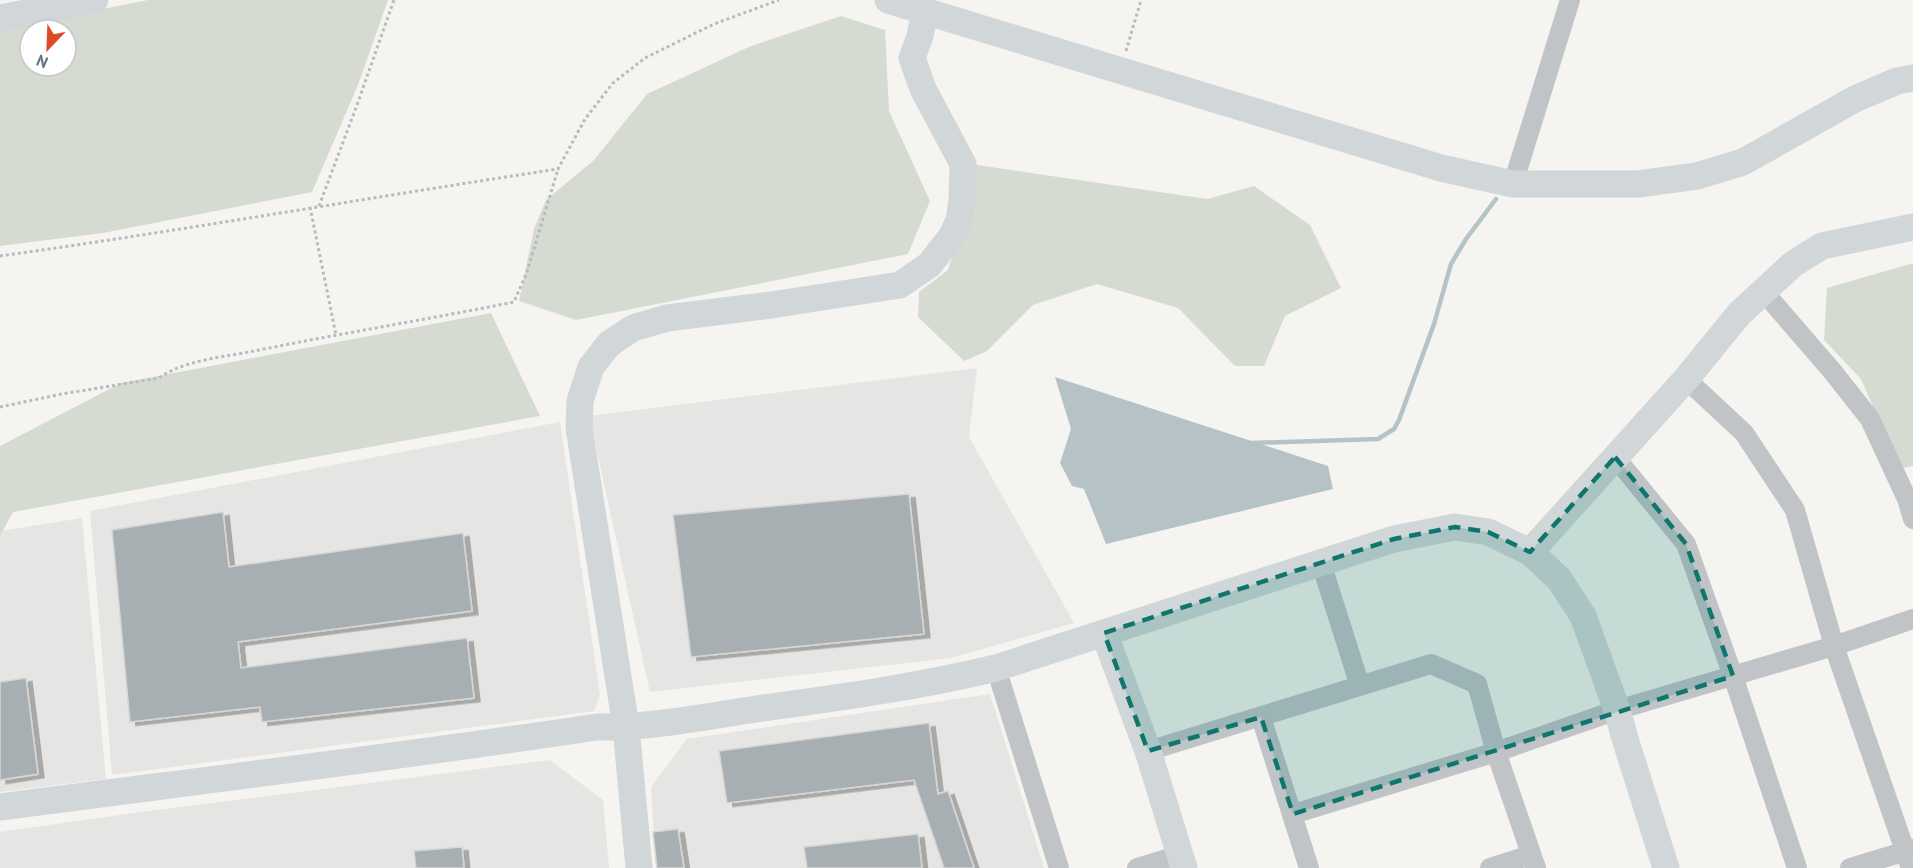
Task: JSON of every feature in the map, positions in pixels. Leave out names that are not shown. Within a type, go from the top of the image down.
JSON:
[{"type":"street","points":[[0,18],[95,0]]},
{"type":"street","points":[[888,0],[1441,168],[1513,184],[1638,184],[1697,176],[1743,162],[1855,99],[1897,81],[1913,78]]},
{"type":"street","points":[[1513,184],[1570,0]]},
{"type":"street","points":[[639,868],[626,727],[579,428],[580,401],[591,367],[609,344],[633,328],[667,318],[900,285],[929,265],[952,236],[959,220],[963,164],[922,89],[912,58],[920,36],[925,11]]},
{"type":"street","points":[[1530,552],[1686,379],[1739,314],[1793,264],[1822,246],[1913,227]]},
{"type":"street","points":[[1763,291],[1870,418],[1910,498],[1913,519]]},
{"type":"street","points":[[1686,379],[1744,432],[1795,510],[1834,646],[1910,856],[1850,868]]},
{"type":"street","points":[[1615,457],[1686,544],[1797,868]]},
{"type":"street","points":[[0,807],[330,765],[597,727],[626,727],[878,692],[996,668],[1394,539],[1455,527],[1488,532],[1530,552],[1559,579],[1583,616],[1617,710],[1666,868]]},
{"type":"street","points":[[1321,563],[1360,686]]},
{"type":"street","points":[[1293,814],[1496,752],[1617,710],[1834,646],[1913,619]]},
{"type":"street","points":[[1104,633],[1148,751],[1182,861],[1137,868]]},
{"type":"street","points":[[1148,751],[1431,664],[1477,684],[1496,752],[1534,862],[1490,868]]},
{"type":"street","points":[[996,668],[1059,868]]},
{"type":"street","points":[[1261,717],[1309,868]]},
{"type":"path","points":[[319,206],[394,0]]},
{"type":"path","points":[[0,407],[159,378],[170,370],[194,363],[514,302],[527,272],[558,169],[585,119],[613,83],[645,58],[714,24],[779,0]]},
{"type":"path","points":[[1121,70],[1141,0]]},
{"type":"path","points":[[0,256],[182,230],[310,207],[558,169]]},
{"type":"path","points":[[310,207],[336,335]]},
{"type":"highlighted area","points":[[1615,457],[1686,544],[1733,676],[1293,814],[1261,717],[1148,751],[1104,633],[1394,539],[1455,527],[1488,532],[1530,552]]},
{"type":"shaded area","points":[[148,0],[388,0],[358,85],[312,192],[103,233],[0,246],[0,29],[18,25],[18,78],[78,78],[78,18],[56,18]]},
{"type":"shaded area","points":[[841,16],[885,30],[889,111],[930,201],[908,254],[576,320],[519,301],[534,229],[546,200],[594,160],[647,94],[751,46]]},
{"type":"shaded area","points":[[971,164],[1207,199],[1254,186],[1310,225],[1341,288],[1285,316],[1264,366],[1235,366],[1178,308],[1097,284],[1033,305],[987,351],[964,361],[918,317],[919,292],[948,270],[967,209]]},
{"type":"shaded area","points":[[1913,264],[1913,466],[1900,469],[1861,379],[1824,340],[1827,288]]},
{"type":"shaded area","points":[[491,313],[540,416],[13,512],[0,536],[0,446],[121,383]]},
{"type":"shaded area","points":[[977,368],[969,437],[1074,623],[951,658],[650,692],[589,416]]},
{"type":"shaded area","points":[[1055,377],[1328,466],[1333,489],[1106,544],[1084,489],[1072,486],[1060,463],[1071,429]]},
{"type":"shaded area","points":[[560,422],[600,695],[594,711],[112,775],[90,511]]},
{"type":"shaded area","points":[[82,518],[106,779],[0,792],[0,531]]},
{"type":"shaded area","points":[[990,694],[1044,868],[656,868],[651,787],[687,739]]},
{"type":"shaded area","points":[[550,760],[603,800],[609,868],[0,868],[0,832]]},
{"type":"building","points":[[909,494],[924,634],[691,657],[673,515]]},
{"type":"building","points":[[223,512],[229,567],[463,533],[472,611],[238,642],[241,668],[467,638],[474,698],[262,722],[260,707],[130,722],[112,530]]},
{"type":"building","points":[[26,678],[38,774],[0,780],[0,682]]},
{"type":"building","points":[[929,723],[938,794],[948,791],[974,868],[944,868],[914,780],[727,803],[719,751]]},
{"type":"building","points":[[678,829],[684,868],[657,868],[653,832]]},
{"type":"building","points":[[918,834],[922,868],[807,868],[804,847]]},
{"type":"building","points":[[462,847],[464,868],[416,868],[414,851]]},
{"type":"waterway","points":[[1251,443],[1378,439],[1394,429],[1434,324],[1451,264],[1466,239],[1496,199]]}]
